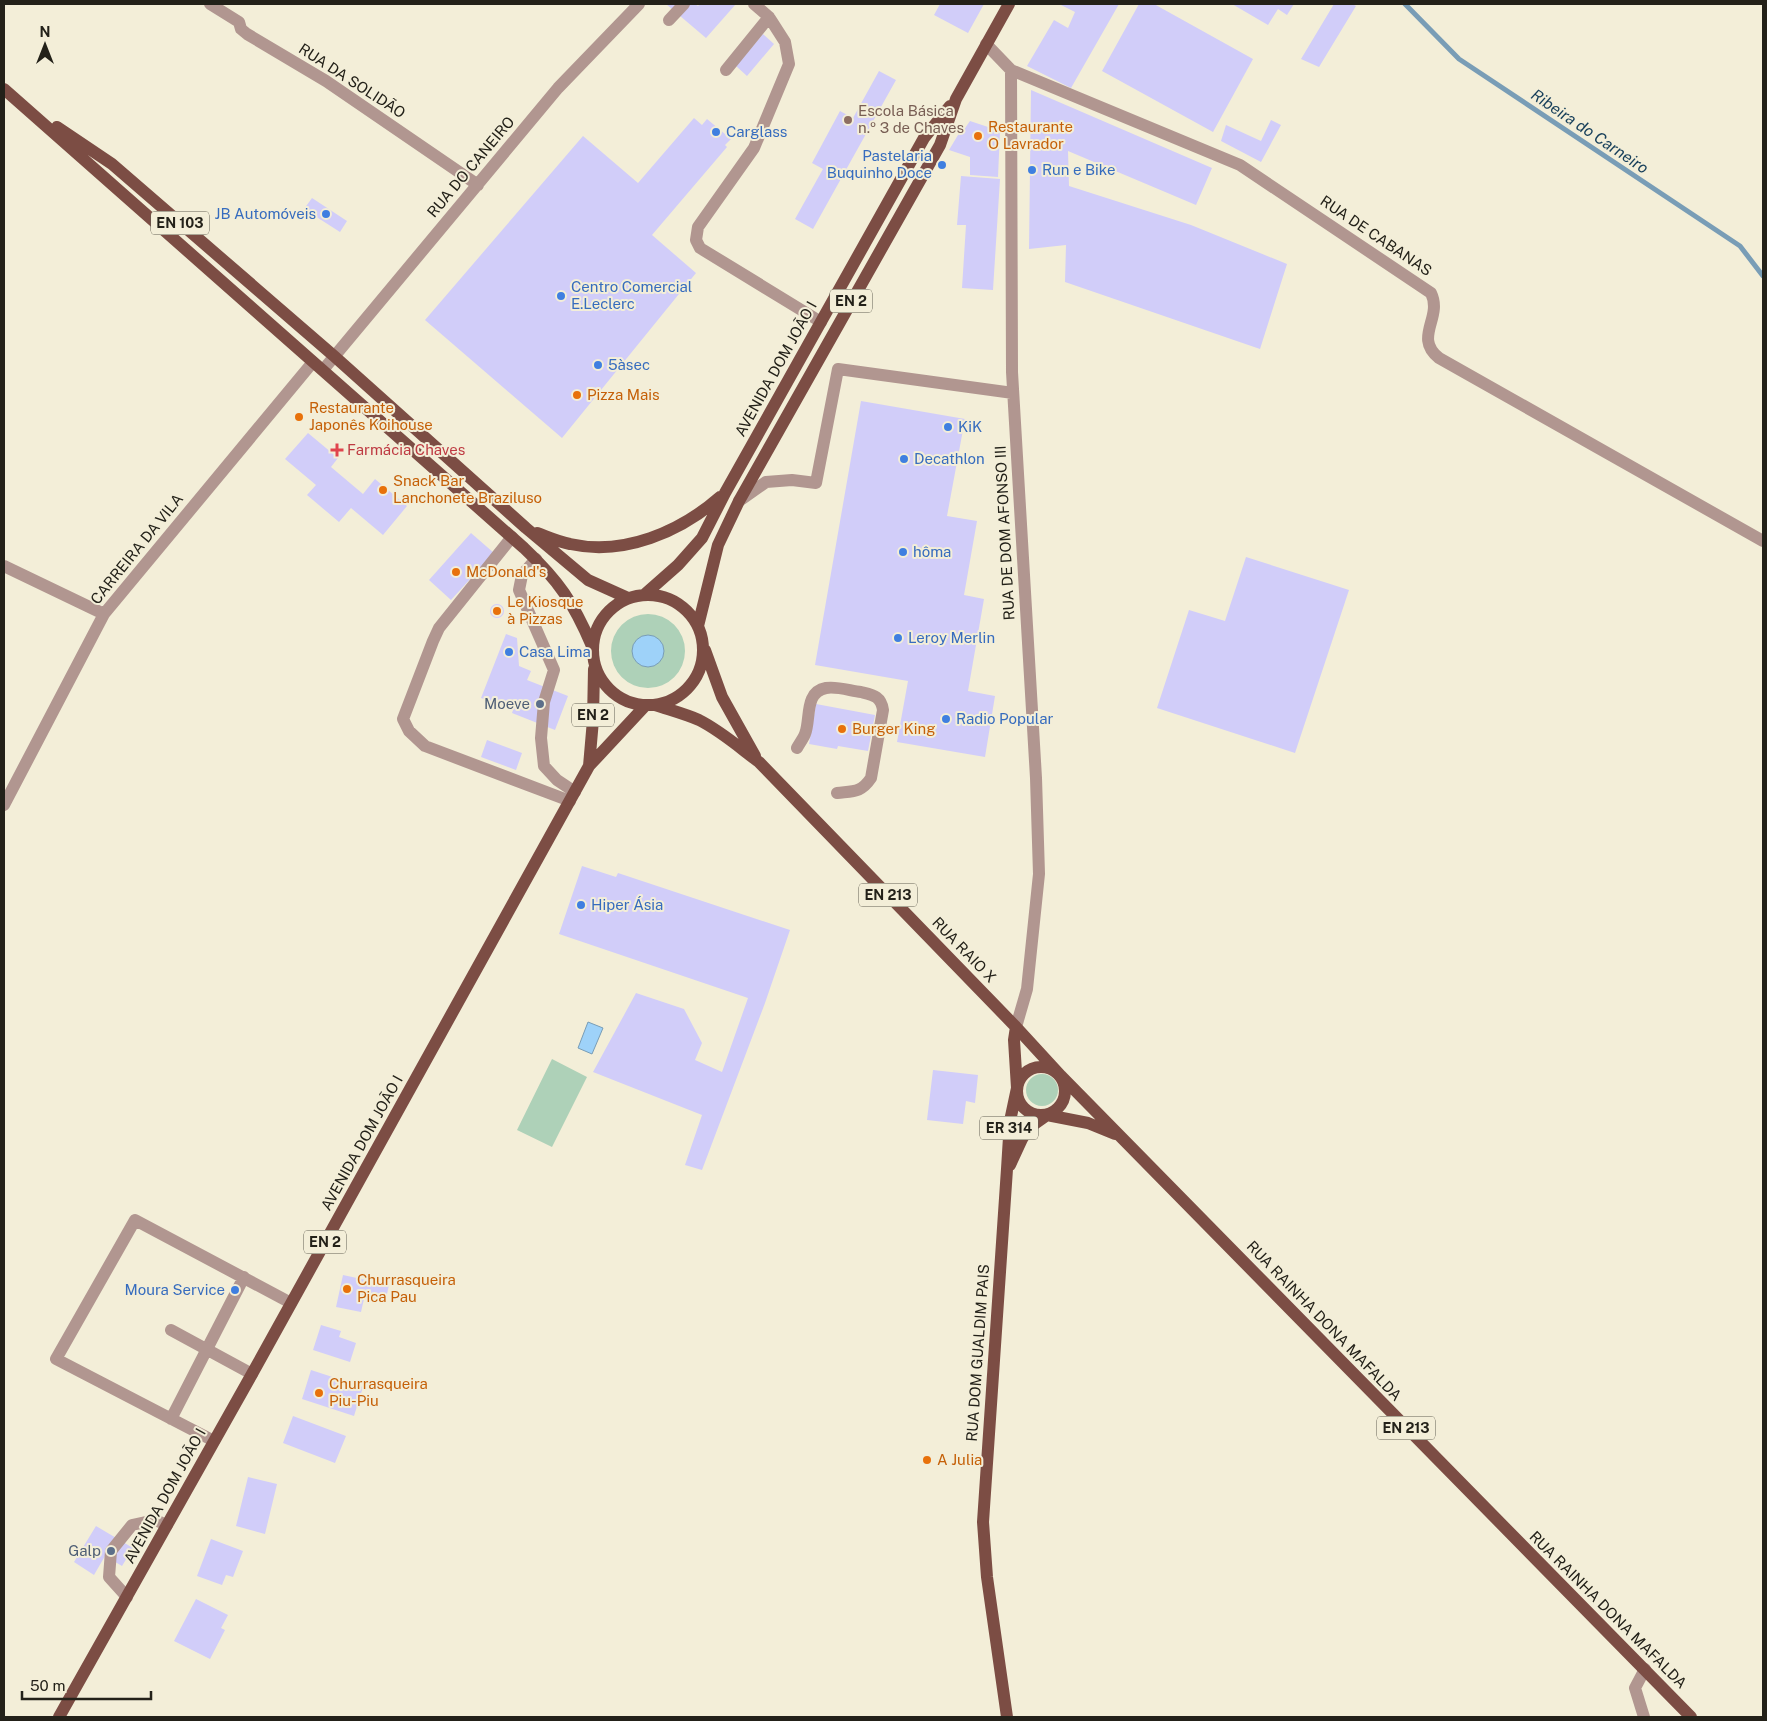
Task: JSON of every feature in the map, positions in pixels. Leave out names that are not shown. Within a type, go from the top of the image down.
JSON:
[{"type":"main road","name":"AVENIDA DOM JOÃO I","points":[[698,626],[718,545],[739,501],[940,144],[956,99],[1009,4]]},
{"type":"main road","name":"EN 103","points":[[4,89],[536,559],[563,590],[578,614],[592,646]]},
{"type":"main road","name":"AVENIDA DOM JOÃO I","points":[[644,595],[678,564],[702,538],[725,493],[924,138],[956,99]]},
{"type":"main road","name":"EN 103","points":[[18,102],[112,164],[334,356],[526,528],[588,580],[628,598]]},
{"type":"main road","points":[[526,528],[570,544],[596,546],[624,544],[647,539],[672,530],[705,511],[725,493]]},
{"type":"main road","name":"EN 2","points":[[644,595],[660,596],[676,602],[689,612],[698,626],[704,646],[702,663],[696,679],[685,692],[671,701],[650,706],[628,702],[612,693],[601,680],[594,664],[592,646],[596,631],[603,617],[614,606],[628,598],[644,595]]},
{"type":"main road","name":"RUA RAIO X","points":[[704,646],[722,697],[759,762]]},
{"type":"main road","name":"AVENIDA DOM JOÃO I","points":[[589,766],[593,720],[594,664]]},
{"type":"main road","name":"AVENIDA DOM JOÃO I","points":[[59,1717],[252,1374],[589,766],[650,706]]},
{"type":"main road","name":"RUA RAIO X","points":[[650,706],[682,713],[700,721],[722,733],[759,762],[1016,1026],[1061,1076]]},
{"type":"main road","name":"EN 213","points":[[1016,1026],[1014,1040],[1017,1088],[1020,1104],[1025,1110],[1040,1116],[1048,1115],[1088,1123],[1122,1137]]},
{"type":"main road","name":"EN 213","points":[[1017,1088],[1020,1079],[1026,1072],[1035,1068],[1044,1067],[1053,1070],[1061,1076]]},
{"type":"main road","points":[[1048,1115],[1056,1111],[1063,1104],[1066,1094],[1061,1076]]},
{"type":"main road","name":"RUA RAINHA DONA MAFALDA","points":[[1061,1076],[1692,1717]]},
{"type":"main road","name":"RUA DOM GUALDIM PAIS","points":[[1007,1717],[987,1577],[983,1522],[1008,1169],[1009,1130],[1017,1088]]},
{"type":"main road","name":"RUA DOM GUALDIM PAIS","points":[[1008,1169],[1022,1139],[1030,1127],[1048,1115]]},
{"type":"street","name":"RUA DA SOLIDÃO","points":[[210,4],[238,22],[241,29],[247,34],[326,81],[478,185]]},
{"type":"street","name":"RUA DO CANEIRO","points":[[318,366],[334,356],[558,88],[639,4]]},
{"type":"street","points":[[669,20],[684,4]]},
{"type":"street","points":[[754,4],[769,17],[785,42],[789,64],[754,148],[698,227],[696,240],[700,248],[821,322]]},
{"type":"street","points":[[726,70],[769,17]]},
{"type":"street","points":[[986,44],[1011,70]]},
{"type":"street","name":"RUA DE DOM AFONSO III","points":[[1011,70],[1013,393],[1036,778],[1039,874],[1027,989],[1016,1026]]},
{"type":"street","name":"RUA DE CABANAS","points":[[1011,70],[1240,165],[1431,292],[1435,300],[1427,337],[1428,345],[1432,352],[1439,358],[1763,541]]},
{"type":"street","name":"CARREIRA DA VILA","points":[[4,805],[104,614],[318,366]]},
{"type":"street","points":[[739,501],[766,482],[792,480],[816,483],[838,369],[1013,393]]},
{"type":"street","points":[[512,538],[439,628],[403,718],[409,731],[425,746],[572,796]]},
{"type":"street","points":[[536,559],[522,575],[519,590],[554,670],[544,702],[541,738],[544,766],[572,796]]},
{"type":"street","points":[[4,566],[104,614]]},
{"type":"street","points":[[797,748],[805,734],[811,699],[820,690],[828,688],[847,690],[874,695],[878,698],[882,703],[883,710],[871,778],[866,786],[858,791],[837,793]]},
{"type":"street","points":[[214,1441],[56,1359],[135,1220],[292,1302]]},
{"type":"street","points":[[172,1419],[244,1278]]},
{"type":"street","points":[[171,1330],[252,1374]]},
{"type":"street","points":[[127,1597],[109,1577],[111,1551],[132,1525],[155,1520],[167,1525]]},
{"type":"street","points":[[1644,1717],[1635,1688],[1645,1669]]},
{"type":"green space","points":[[648,614],[662,617],[674,625],[682,637],[685,651],[682,665],[674,677],[662,685],[648,688],[634,685],[622,677],[614,665],[611,651],[614,637],[622,625],[634,617]]},
{"type":"green space","points":[[552,1059],[587,1077],[552,1147],[517,1130]]},
{"type":"green space","points":[[1042,1074],[1048,1075],[1053,1079],[1057,1084],[1057,1096],[1053,1101],[1048,1105],[1042,1106],[1036,1105],[1031,1101],[1027,1096],[1026,1090],[1027,1084],[1031,1079],[1036,1075]]},
{"type":"water","points":[[648,635],[654,636],[659,640],[663,645],[663,657],[659,662],[654,666],[648,667],[642,666],[637,662],[633,657],[632,651],[633,645],[637,640],[642,636]]},
{"type":"water","points":[[588,1022],[603,1028],[592,1054],[578,1048]]},
{"type":"building","points":[[666,4],[695,4],[698,6],[700,4],[736,4],[706,38]]},
{"type":"building","points":[[940,4],[984,4],[968,33],[934,15]]},
{"type":"building","points":[[1059,4],[1119,4],[1071,88],[1027,66],[1054,20],[1068,28],[1075,12]]},
{"type":"building","points":[[1139,4],[1154,4],[1253,59],[1213,132],[1102,71]]},
{"type":"building","points":[[1232,4],[1294,4],[1287,15],[1278,9],[1268,25]]},
{"type":"building","points":[[1334,4],[1352,4],[1356,6],[1319,67],[1301,59]]},
{"type":"building","points":[[763,34],[774,44],[747,76],[736,66]]},
{"type":"building","points":[[879,71],[896,80],[813,229],[795,219],[823,169],[812,163],[840,111],[853,118]]},
{"type":"building","points":[[1031,90],[1212,168],[1196,205],[1068,151],[1069,186],[1191,225],[1287,264],[1260,349],[1065,282],[1066,245],[1029,249]]},
{"type":"building","name":"Centro Comercial E.Leclerc","points":[[694,118],[702,125],[707,119],[731,139],[725,145],[727,147],[652,235],[696,273],[562,438],[425,320],[583,136],[638,183]]},
{"type":"building","points":[[1271,120],[1281,125],[1261,162],[1221,141],[1226,125],[1261,141]]},
{"type":"building","name":"Restaurante O Lavrador","points":[[970,121],[1000,131],[998,177],[970,175],[970,157],[949,150],[961,130],[963,131]]},
{"type":"building","points":[[961,176],[1000,179],[993,290],[962,288],[966,225],[957,225]]},
{"type":"building","points":[[312,198],[347,221],[340,232],[304,209]]},
{"type":"building","points":[[861,401],[965,419],[947,516],[977,521],[964,595],[984,599],[968,691],[995,696],[985,757],[897,742],[908,681],[815,665]]},
{"type":"building","points":[[308,433],[338,458],[331,467],[363,494],[375,479],[407,506],[383,535],[351,508],[339,522],[307,495],[316,485],[285,459]]},
{"type":"building","name":"McDonald's","points":[[471,533],[494,553],[451,600],[429,580]]},
{"type":"building","points":[[1246,557],[1349,590],[1295,753],[1157,708],[1189,610],[1225,621]]},
{"type":"building","points":[[497,604],[502,606],[504,611],[502,616],[497,618],[492,616],[490,611],[492,606]]},
{"type":"building","points":[[506,634],[517,638],[519,666],[531,671],[527,680],[568,696],[555,730],[512,713],[513,710],[481,698]]},
{"type":"building","name":"Burger King","points":[[816,704],[875,715],[868,751],[838,746],[837,749],[809,744]]},
{"type":"building","points":[[487,740],[522,753],[516,770],[481,757]]},
{"type":"building","points":[[582,866],[616,877],[618,873],[790,930],[765,1003],[702,1170],[685,1165],[702,1115],[593,1072],[636,993],[684,1009],[702,1043],[695,1060],[722,1072],[748,998],[559,934]]},
{"type":"building","points":[[933,1070],[978,1075],[975,1103],[966,1101],[963,1124],[927,1120]]},
{"type":"building","points":[[343,1275],[389,1285],[385,1303],[364,1299],[361,1312],[336,1307]]},
{"type":"building","points":[[321,1325],[341,1331],[339,1337],[356,1343],[350,1362],[313,1350]]},
{"type":"building","points":[[311,1370],[363,1387],[354,1416],[302,1399]]},
{"type":"building","points":[[293,1416],[346,1436],[335,1463],[283,1443]]},
{"type":"building","points":[[248,1477],[277,1484],[265,1534],[236,1526]]},
{"type":"building","points":[[96,1526],[133,1548],[122,1566],[105,1556],[94,1575],[74,1562]]},
{"type":"building","points":[[211,1539],[243,1551],[233,1577],[226,1575],[222,1585],[197,1576]]},
{"type":"building","points":[[196,1599],[228,1615],[221,1628],[225,1630],[210,1659],[174,1641]]},
{"type":"waterway","name":"Ribeira do Carneiro","points":[[1405,4],[1459,59],[1740,246],[1763,276]]},
{"type":"place","name":"Escola Básica n.º 3 de Chaves","points":[[848,120]]},
{"type":"place","name":"Carglass","points":[[716,132]]},
{"type":"place","name":"Restaurante O Lavrador","points":[[978,136]]},
{"type":"place","name":"Pastelaria Buquinho Doce","points":[[942,165]]},
{"type":"place","name":"Run e Bike","points":[[1032,170]]},
{"type":"place","name":"JB Automóveis","points":[[326,214]]},
{"type":"place","name":"Centro Comercial E.Leclerc","points":[[561,296]]},
{"type":"place","name":"5àsec","points":[[598,365]]},
{"type":"place","name":"Pizza Mais","points":[[577,395]]},
{"type":"place","name":"Restaurante Japonês Koihouse","points":[[299,417]]},
{"type":"place","name":"KiK","points":[[948,427]]},
{"type":"place","name":"Farmácia Chaves","points":[[337,450]]},
{"type":"place","name":"Decathlon","points":[[904,459]]},
{"type":"place","name":"Snack Bar Lanchonete Braziluso","points":[[383,490]]},
{"type":"place","name":"hôma","points":[[903,552]]},
{"type":"place","name":"McDonald's","points":[[456,572]]},
{"type":"place","name":"Le Kiosque à Pizzas","points":[[497,611]]},
{"type":"place","name":"Leroy Merlin","points":[[898,638]]},
{"type":"place","name":"Casa Lima","points":[[509,652]]},
{"type":"place","name":"Moeve","points":[[540,704]]},
{"type":"place","name":"Radio Popular","points":[[946,719]]},
{"type":"place","name":"Burger King","points":[[842,729]]},
{"type":"place","name":"Hiper Ásia","points":[[581,905]]},
{"type":"place","name":"Churrasqueira Pica Pau","points":[[347,1289]]},
{"type":"place","name":"Moura Service","points":[[235,1290]]},
{"type":"place","name":"Churrasqueira Piu-Piu","points":[[319,1393]]},
{"type":"place","name":"A Julia","points":[[927,1460]]},
{"type":"place","name":"Galp","points":[[111,1551]]}]
